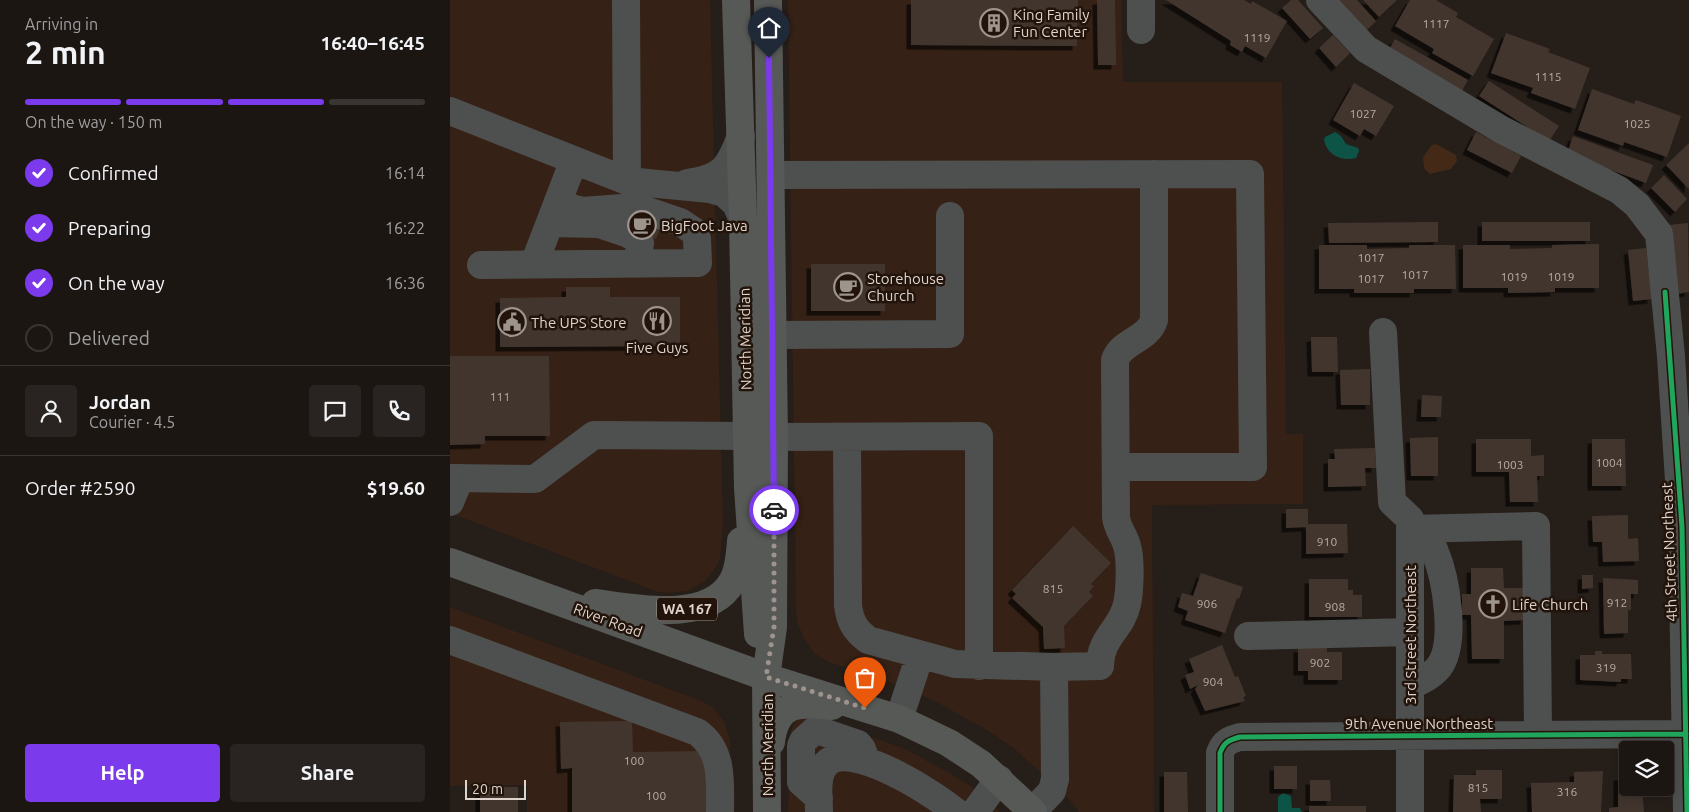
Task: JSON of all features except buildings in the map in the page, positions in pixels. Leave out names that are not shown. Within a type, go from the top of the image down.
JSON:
[{"type":"main road","name":"North Meridian","points":[[736,0],[741,136],[748,488],[757,621],[766,677],[767,812]]},
{"type":"main road","name":"North Meridian","points":[[766,677],[774,627],[774,437],[768,0]]},
{"type":"main road","name":"WA 167","points":[[538,594],[584,602],[668,610],[703,606],[716,600],[733,581],[739,558],[748,488]]},
{"type":"main road","name":"River Road","points":[[450,562],[766,677],[890,716]]},
{"type":"main road","points":[[767,774],[772,729],[778,715],[786,710],[808,705],[890,716],[949,743],[981,764],[1033,812]]},
{"type":"street","points":[[626,0],[627,181]]},
{"type":"street","points":[[1141,0],[1141,30]]},
{"type":"street","name":"4th Street Northeast","points":[[1320,0],[1366,49],[1502,130],[1607,182],[1637,204],[1659,234],[1666,292],[1685,527],[1687,812]]},
{"type":"street","points":[[450,110],[627,181],[710,189],[724,193],[736,204],[743,220]]},
{"type":"street","points":[[668,185],[706,180],[722,172],[729,165],[741,136]]},
{"type":"street","points":[[534,264],[574,160]]},
{"type":"street","points":[[847,437],[847,587],[850,619],[857,632],[868,640],[954,664],[979,666],[1100,666],[1101,651],[1104,643],[1124,614],[1127,604],[1128,552],[1117,524],[1115,360],[1121,349],[1149,330],[1155,315],[1154,174]]},
{"type":"street","points":[[771,175],[1250,174],[1252,467],[1116,467]]},
{"type":"street","points":[[481,265],[698,263],[698,238],[695,232],[680,222],[636,207],[553,214]]},
{"type":"street","points":[[553,214],[599,224],[638,239],[640,243],[637,264]]},
{"type":"street","points":[[773,335],[950,334],[950,216]]},
{"type":"street","points":[[1383,332],[1392,502],[1413,526],[1432,543],[1441,569],[1447,600],[1448,644],[1446,653],[1438,668],[1410,686]]},
{"type":"street","points":[[450,502],[455,478],[535,479],[594,435],[747,436]]},
{"type":"street","points":[[774,437],[979,436],[979,666]]},
{"type":"street","points":[[1413,526],[1536,526],[1538,735]]},
{"type":"street","name":"3rd Street Northeast","points":[[1410,812],[1410,632],[1413,526]]},
{"type":"street","points":[[1248,636],[1410,632]]},
{"type":"street","points":[[450,640],[698,732],[708,741],[717,759],[720,773],[720,812]]},
{"type":"street","points":[[890,716],[920,655]]},
{"type":"street","points":[[1033,812],[1052,791],[1056,779],[1054,667]]},
{"type":"street","name":"9th Avenue Northeast","points":[[1220,812],[1220,753],[1223,746],[1229,740],[1240,737],[1686,734]]},
{"type":"street","points":[[819,805],[819,778],[827,762],[844,757],[866,761],[906,779],[932,794],[956,812]]},
{"type":"street","points":[[975,812],[999,779]]},
{"type":"shaded area","points":[[450,0],[710,0],[723,525],[720,557],[717,566],[705,581],[688,591],[658,592],[450,513]]},
{"type":"shaded area","points":[[788,0],[1121,0],[1123,82],[1282,82],[1286,434],[1303,434],[1303,504],[1152,505],[1154,812],[1079,812],[1068,798],[1015,749],[987,730],[931,699],[889,682],[829,662],[814,653],[803,637],[797,621],[796,610]]},
{"type":"shaded area","points":[[1436,144],[1456,155],[1457,161],[1451,169],[1430,174],[1424,168],[1423,157],[1432,145]]},
{"type":"shaded area","points":[[450,607],[704,702],[712,707],[724,721],[730,740],[730,812],[527,812],[527,785],[450,786]]},
{"type":"shaded area","points":[[800,717],[828,721],[905,749],[973,788],[1000,812],[788,812],[791,731],[795,721]]},
{"type":"water","points":[[1335,132],[1341,136],[1346,144],[1358,148],[1359,151],[1356,158],[1341,158],[1328,150],[1324,140],[1325,137]]},
{"type":"water","points":[[1283,793],[1291,796],[1292,808],[1300,808],[1302,812],[1278,812],[1278,797]]},
{"type":"cycle path","points":[[1665,292],[1682,527],[1687,812]]},
{"type":"cycle path","points":[[1220,812],[1220,753],[1227,742],[1240,737],[1686,734]]},
{"type":"way so far","points":[[774,510],[774,627],[766,677],[865,708]]},
{"type":"place","name":"King Family Fun Center","points":[[994,23]]},
{"type":"place","name":"BigFoot Java","points":[[642,225]]},
{"type":"place","name":"Storehouse Church","points":[[848,287]]},
{"type":"place","name":"Five Guys","points":[[657,321]]},
{"type":"place","name":"The UPS Store","points":[[512,322]]},
{"type":"place","name":"Life Church","points":[[1493,604]]},
{"type":"route","points":[[769,58],[774,510]]}]
